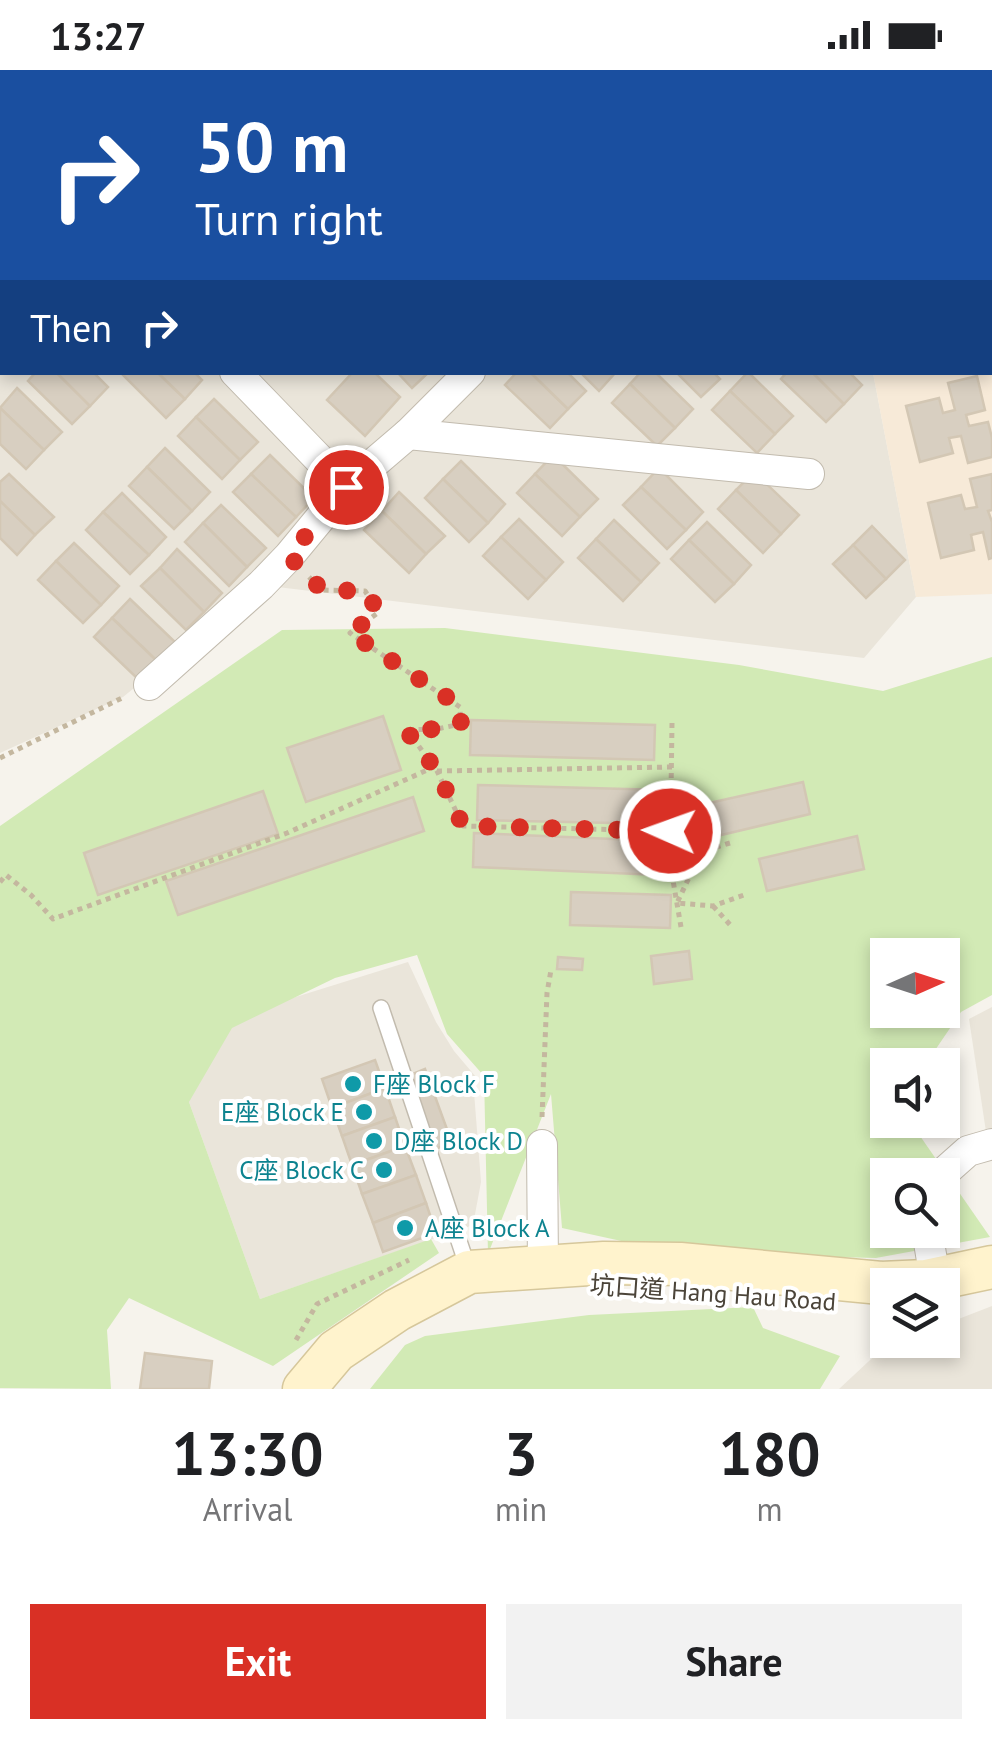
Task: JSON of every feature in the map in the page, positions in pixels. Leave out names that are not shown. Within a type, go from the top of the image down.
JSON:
[{"type":"main road","name":"坑口道 Hang Hau Road","points":[[304,1389],[336,1351],[396,1310],[469,1272],[604,1263],[680,1264],[870,1283]]},
{"type":"main road","name":"坑口道 Hang Hau Road","points":[[960,1274],[992,1267]]},
{"type":"street","points":[[238,375],[346,487]]},
{"type":"street","points":[[149,685],[261,585],[346,487],[408,434],[467,375]]},
{"type":"street","points":[[408,434],[808,474]]},
{"type":"street","points":[[960,1158],[968,1151],[992,1144]]},
{"type":"street","points":[[542,1145],[543,1267]]},
{"type":"lane","points":[[381,1008],[469,1272]]},
{"type":"path","points":[[289,556],[322,590],[365,591],[379,612],[350,633],[460,706],[461,724],[406,730],[435,769],[463,826],[670,831]]},
{"type":"path","points":[[0,758],[149,685]]},
{"type":"path","points":[[672,723],[670,864],[682,927]]},
{"type":"path","points":[[0,882],[6,875],[19,884],[52,919],[287,833],[435,769],[672,767]]},
{"type":"path","points":[[677,903],[701,852],[730,844]]},
{"type":"path","points":[[677,903],[713,906],[744,895]]},
{"type":"path","points":[[713,906],[733,928]]},
{"type":"path","points":[[542,1145],[543,1063],[551,970]]},
{"type":"shaded area","points":[[0,375],[873,375],[916,597],[864,658],[261,585],[123,697],[0,753]]},
{"type":"shaded area","points":[[873,375],[992,375],[992,594],[916,597]]},
{"type":"shaded area","points":[[408,962],[436,1022],[476,1077],[481,1182],[473,1225],[260,1299],[189,1102],[210,1031],[238,1015]]},
{"type":"shaded area","points":[[992,1007],[992,1153],[969,1019]]},
{"type":"shaded area","points":[[992,1306],[992,1389],[839,1389],[872,1358],[960,1358],[960,1318]]},
{"type":"green space","points":[[445,628],[739,665],[883,691],[992,657],[992,995],[960,1013],[960,938],[870,938],[870,1028],[950,1028],[937,1048],[870,1048],[870,1138],[921,1138],[935,1158],[870,1158],[870,1248],[930,1248],[876,1258],[676,1253],[562,1228],[551,1094],[488,1254],[484,1076],[447,1034],[417,955],[335,978],[232,1028],[189,1102],[260,1299],[431,1239],[439,1253],[273,1366],[129,1298],[107,1330],[111,1389],[0,1388],[0,826],[282,630]]},
{"type":"green space","points":[[960,1194],[990,1237],[960,1243]]},
{"type":"green space","points":[[753,1307],[763,1328],[840,1356],[820,1389],[370,1389],[405,1345],[425,1336],[589,1315]]},
{"type":"building","points":[[33,375],[59,375],[90,406],[72,424],[28,381]]},
{"type":"building","points":[[59,375],[96,375],[108,387],[90,406]]},
{"type":"building","points":[[123,375],[160,375],[185,399],[166,418]]},
{"type":"building","points":[[160,375],[197,375],[202,380],[185,399]]},
{"type":"building","points":[[350,375],[377,375],[400,397],[365,436],[327,400]]},
{"type":"building","points":[[400,375],[426,375],[412,388]]},
{"type":"building","points":[[514,375],[533,375],[568,409],[550,428],[505,385]]},
{"type":"building","points":[[533,375],[570,375],[586,391],[568,409]]},
{"type":"building","points":[[583,375],[613,375],[599,391]]},
{"type":"building","points":[[638,375],[658,375],[693,409],[675,428],[630,384]]},
{"type":"building","points":[[679,375],[716,375],[720,379],[701,397]]},
{"type":"building","points":[[745,375],[751,375],[793,416],[775,434],[730,391]]},
{"type":"building","points":[[784,375],[815,375],[844,404],[826,422],[781,379]]},
{"type":"building","points":[[815,375],[852,375],[862,385],[844,404]]},
{"type":"building","points":[[977,376],[985,410],[966,415],[969,426],[988,422],[992,457],[968,463],[961,436],[949,438],[953,453],[920,462],[906,406],[939,398],[943,413],[955,410],[948,383]]},
{"type":"building","points":[[630,384],[675,428],[657,446],[612,403]]},
{"type":"building","points":[[17,388],[62,432],[44,450],[0,408]]},
{"type":"building","points":[[730,391],[775,434],[757,453],[712,410]]},
{"type":"building","points":[[214,399],[258,442],[240,460],[196,417]]},
{"type":"building","points":[[0,408],[44,450],[26,469],[0,444]]},
{"type":"building","points":[[196,417],[240,460],[222,479],[178,436]]},
{"type":"building","points":[[165,448],[210,492],[192,511],[147,467]]},
{"type":"building","points":[[270,455],[314,498],[296,517],[251,474]]},
{"type":"building","points":[[553,455],[598,499],[580,517],[535,474]]},
{"type":"building","points":[[461,461],[505,504],[488,523],[443,479]]},
{"type":"building","points":[[147,467],[192,511],[174,529],[129,486]]},
{"type":"building","points":[[659,468],[703,512],[686,530],[641,487]]},
{"type":"building","points":[[754,472],[799,515],[781,534],[736,490]]},
{"type":"building","points":[[9,474],[54,517],[35,535],[0,501],[0,482]]},
{"type":"building","points":[[251,474],[296,517],[278,536],[233,492]]},
{"type":"building","points":[[535,474],[580,517],[562,536],[517,493]]},
{"type":"building","points":[[992,474],[992,510],[988,511],[992,522],[992,558],[989,559],[983,532],[971,535],[974,550],[941,558],[928,503],[961,495],[965,509],[977,507],[970,479]]},
{"type":"building","points":[[443,479],[488,523],[469,542],[425,498]]},
{"type":"building","points":[[641,487],[686,530],[667,549],[623,505]]},
{"type":"building","points":[[736,490],[781,534],[763,553],[718,509]]},
{"type":"building","points":[[399,492],[445,536],[426,554],[382,511]]},
{"type":"building","points":[[122,493],[166,537],[149,555],[103,512]]},
{"type":"building","points":[[0,501],[35,535],[17,555],[0,538]]},
{"type":"building","points":[[221,505],[266,548],[247,567],[203,523]]},
{"type":"building","points":[[382,511],[426,554],[409,573],[364,530]]},
{"type":"building","points":[[103,512],[149,555],[130,574],[86,530]]},
{"type":"building","points":[[519,519],[563,562],[546,580],[501,537]]},
{"type":"building","points":[[614,520],[659,563],[641,582],[596,539]]},
{"type":"building","points":[[707,522],[751,565],[734,584],[689,540]]},
{"type":"building","points":[[203,523],[247,567],[229,586],[185,542]]},
{"type":"building","points":[[872,526],[905,560],[886,579],[853,545]]},
{"type":"building","points":[[501,537],[546,580],[528,599],[483,556]]},
{"type":"building","points":[[596,539],[641,582],[623,601],[578,558]]},
{"type":"building","points":[[689,540],[734,584],[715,602],[671,559]]},
{"type":"building","points":[[74,543],[119,586],[101,605],[56,561]]},
{"type":"building","points":[[853,545],[886,579],[866,598],[833,564]]},
{"type":"building","points":[[177,549],[222,593],[204,612],[160,568]]},
{"type":"building","points":[[56,561],[101,605],[83,623],[38,580]]},
{"type":"building","points":[[160,568],[204,612],[186,630],[141,586]]},
{"type":"building","points":[[130,599],[175,642],[157,661],[112,618]]},
{"type":"building","points":[[112,618],[157,661],[139,680],[94,637]]},
{"type":"building","points":[[383,716],[401,770],[306,802],[287,748]]},
{"type":"building","points":[[471,720],[655,725],[654,760],[470,755]]},
{"type":"building","points":[[803,782],[810,814],[713,837],[705,804]]},
{"type":"building","points":[[478,785],[662,790],[661,824],[477,820]]},
{"type":"building","points":[[263,791],[278,834],[98,895],[84,853]]},
{"type":"building","points":[[413,797],[424,831],[178,915],[166,881]]},
{"type":"building","points":[[474,833],[659,841],[658,875],[473,867]]},
{"type":"building","points":[[857,836],[864,869],[767,891],[759,859]]},
{"type":"building","points":[[571,892],[671,895],[670,928],[570,925]]},
{"type":"building","points":[[689,951],[692,979],[654,984],[651,956]]},
{"type":"building","points":[[558,957],[583,959],[582,970],[557,969]]},
{"type":"building","name":"F座 Block F","points":[[375,1060],[385,1088],[332,1108],[322,1079]]},
{"type":"building","points":[[425,1069],[452,1143],[435,1149],[408,1076]]},
{"type":"building","name":"E座 Block E","points":[[385,1088],[395,1117],[342,1136],[332,1108]]},
{"type":"building","name":"D座 Block D","points":[[395,1117],[405,1146],[352,1165],[342,1136]]},
{"type":"building","name":"C座 Block C","points":[[405,1146],[416,1175],[362,1194],[352,1165]]},
{"type":"building","points":[[416,1175],[426,1203],[373,1223],[362,1194]]},
{"type":"building","name":"A座 Block A","points":[[426,1203],[436,1233],[383,1252],[373,1223]]},
{"type":"building","points":[[145,1353],[212,1361],[209,1389],[140,1389]]},
{"type":"place","name":"F座 Block F","points":[[353,1084]]},
{"type":"place","name":"E座 Block E","points":[[364,1112]]},
{"type":"place","name":"D座 Block D","points":[[374,1141]]},
{"type":"place","name":"C座 Block C","points":[[384,1170]]},
{"type":"place","name":"A座 Block A","points":[[405,1228]]},
{"type":"route","points":[[346,487],[289,556],[322,590],[365,591],[379,612],[350,633],[460,706],[461,724],[406,730],[437,771],[463,826],[670,831]]}]
